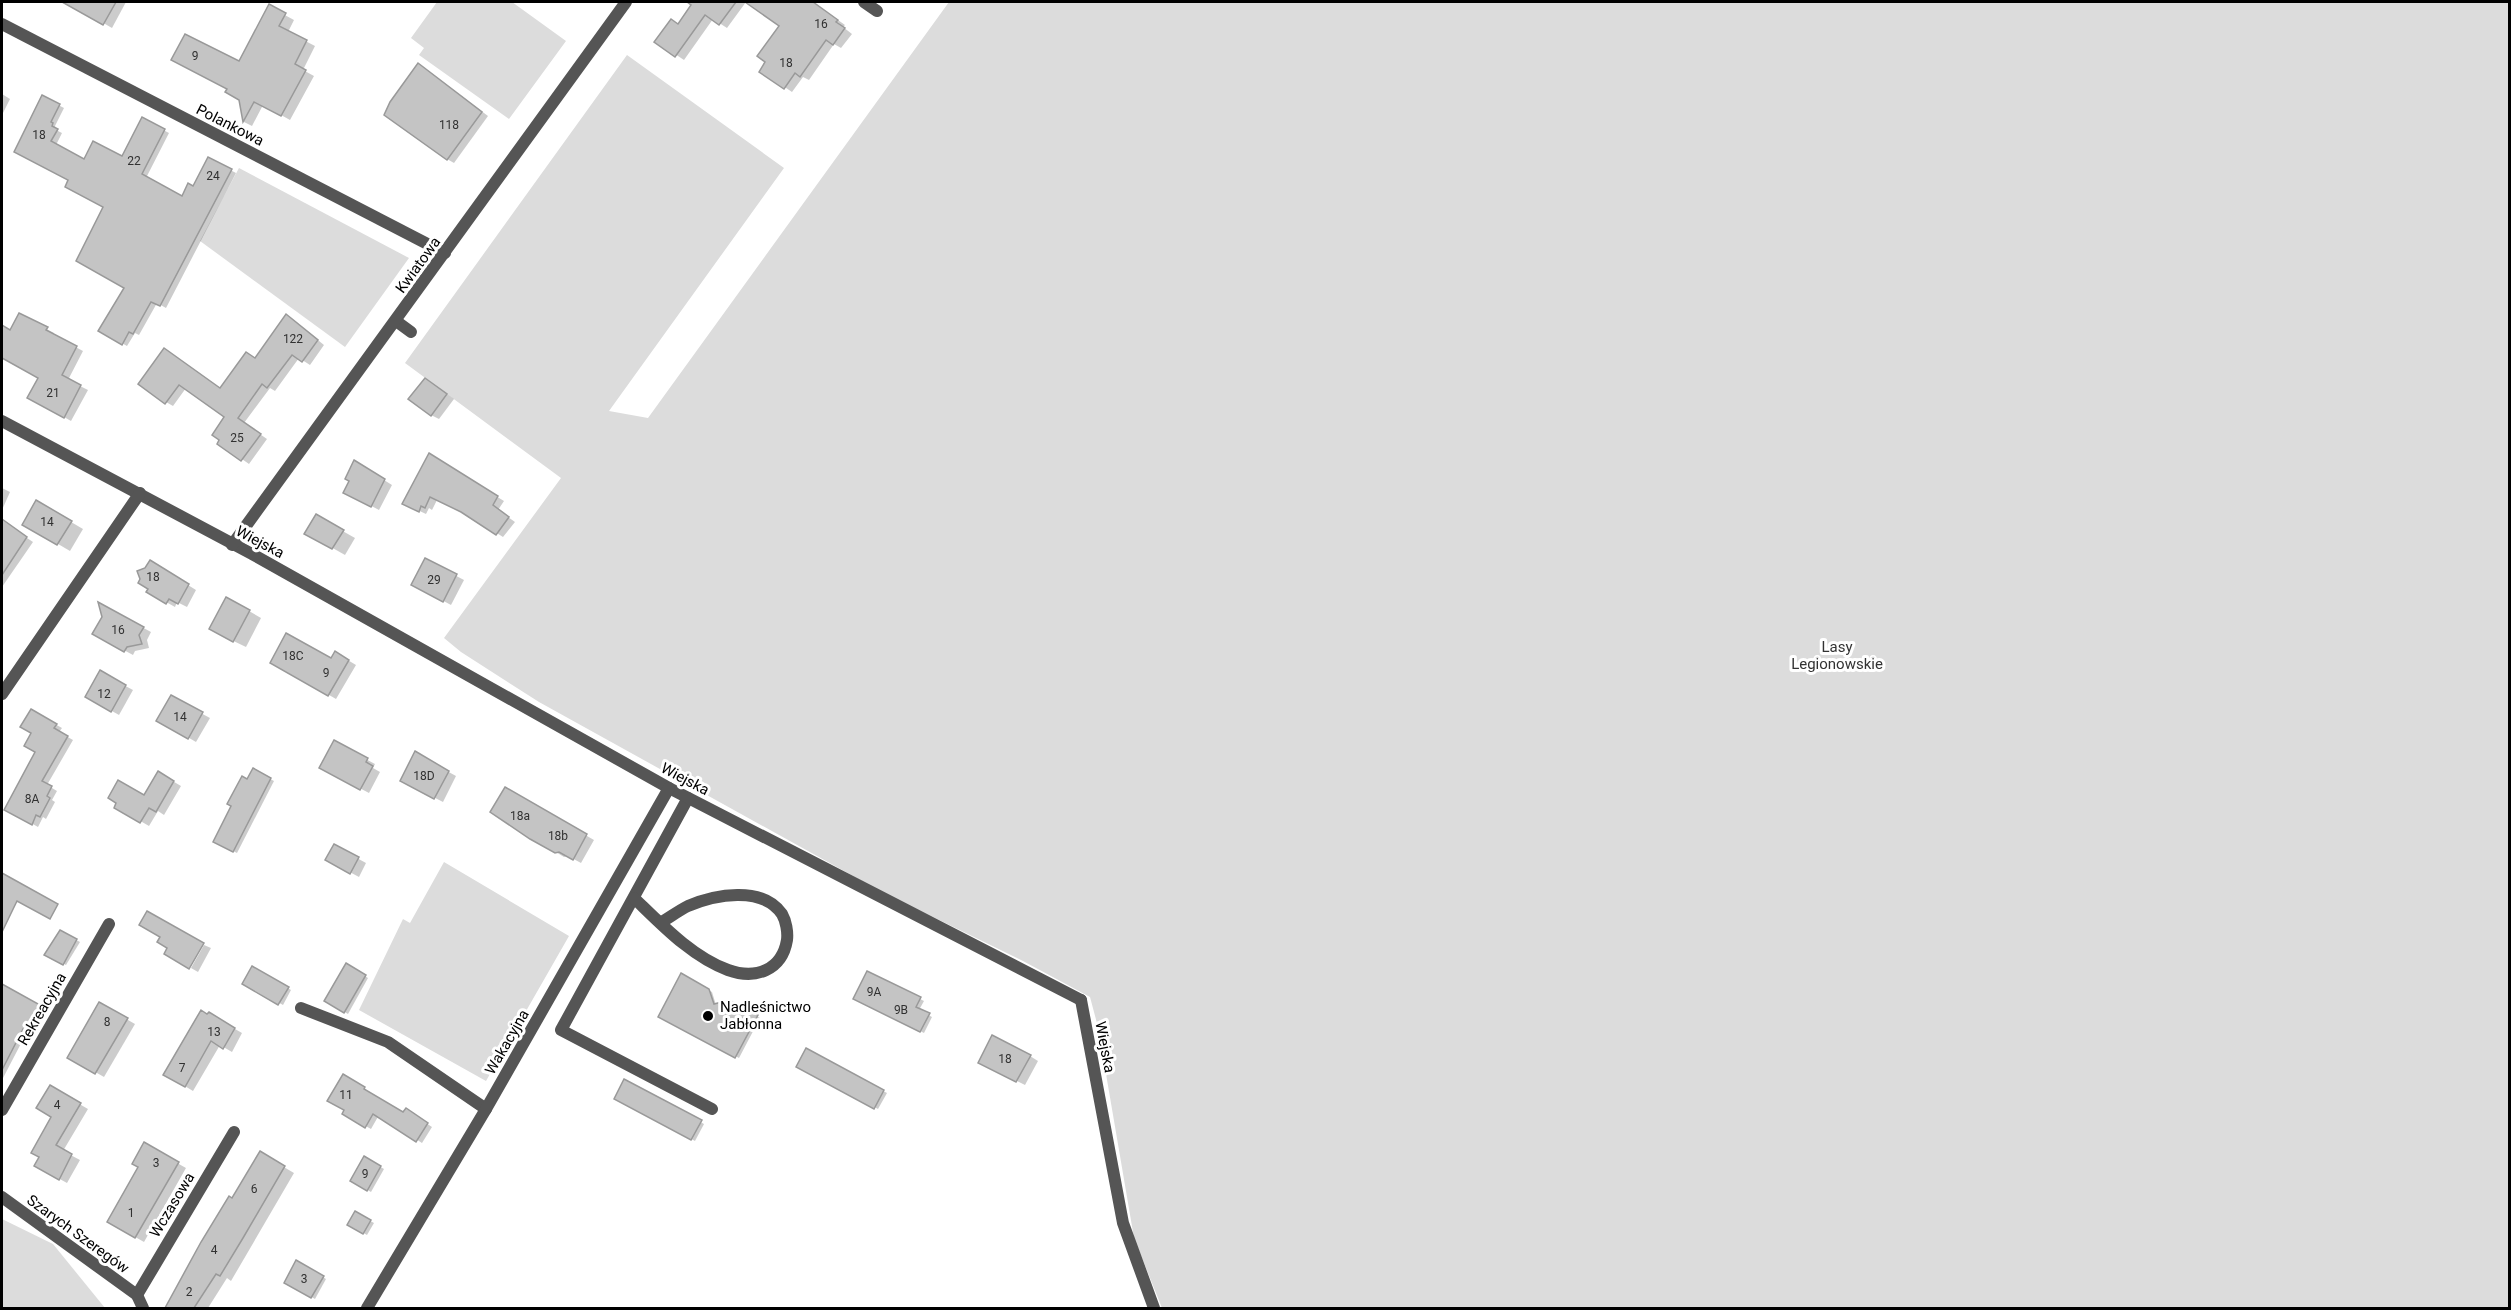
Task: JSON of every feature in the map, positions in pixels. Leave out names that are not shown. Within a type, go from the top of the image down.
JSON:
[{"type":"street","name":"Kwiatowa","points":[[232,544],[626,2]]},
{"type":"street","points":[[864,2],[877,11]]},
{"type":"street","name":"Polankowa","points":[[2,24],[445,253]]},
{"type":"street","points":[[396,321],[411,332]]},
{"type":"street","name":"Wiejska","points":[[2,421],[232,544],[669,788],[1081,1000],[1123,1224],[1154,1308]]},
{"type":"street","points":[[2,694],[140,494]]},
{"type":"street","name":"Wakacyjna","points":[[367,1308],[486,1110],[669,788]]},
{"type":"street","points":[[688,798],[561,1030],[712,1110]]},
{"type":"street","points":[[634,898],[660,923],[697,953],[728,970],[752,974],[773,967],[785,953],[788,932],[782,914],[767,902],[752,896],[732,896],[688,906],[660,923]]},
{"type":"street","name":"Rekreacyjna","points":[[2,1110],[109,924]]},
{"type":"street","points":[[301,1008],[388,1042],[486,1110]]},
{"type":"street","name":"Wczasowa","points":[[137,1294],[234,1132]]},
{"type":"street","name":"Szarych Szeregów","points":[[2,1197],[137,1294]]},
{"type":"street","points":[[137,1294],[143,1308]]},
{"type":"green space","points":[[437,2],[512,2],[566,41],[509,119],[419,55],[424,48],[411,38]]},
{"type":"green space","name":"Lasy Legionowskie","points":[[949,2],[2509,2],[2509,1308],[1162,1308],[1134,1238],[1098,1027],[1090,997],[1023,961],[882,892],[539,702],[461,652],[444,638],[561,478],[405,363],[627,55],[784,168],[609,411],[648,418]]},
{"type":"green space","points":[[239,168],[409,258],[345,347],[200,241]]},
{"type":"green space","points":[[444,862],[569,936],[486,1081],[359,1010],[403,919],[410,923]]},
{"type":"green space","points":[[2,1219],[53,1244],[105,1308],[2,1308]]},
{"type":"building","points":[[62,2],[116,2],[103,25]]},
{"type":"building","points":[[687,2],[736,2],[719,25],[705,15],[675,57],[654,42],[671,19],[678,24],[691,5]]},
{"type":"building","points":[[745,2],[813,2],[845,28],[833,45],[826,40],[800,77],[795,73],[784,89],[759,72],[765,62],[757,56],[779,26]]},
{"type":"building","points":[[269,4],[286,13],[279,26],[307,40],[295,64],[306,70],[281,116],[254,102],[243,122],[239,100],[225,92],[227,89],[171,60],[185,34],[239,61]]},
{"type":"building","points":[[418,63],[482,112],[447,160],[384,115],[390,102]]},
{"type":"building","points":[[42,95],[60,104],[51,122],[52,126],[58,129],[51,141],[84,159],[93,141],[122,156],[142,117],[165,129],[142,174],[182,196],[188,183],[193,186],[208,157],[232,169],[160,306],[151,302],[133,334],[129,332],[122,345],[98,331],[124,288],[76,261],[103,207],[65,187],[68,180],[14,152]]},
{"type":"building","points":[[19,313],[48,327],[46,330],[77,346],[62,375],[81,385],[64,418],[27,398],[38,378],[2,358],[2,325],[10,330]]},
{"type":"building","points":[[286,314],[318,340],[302,362],[292,355],[267,388],[262,384],[238,418],[261,434],[241,461],[217,444],[219,440],[212,435],[224,417],[179,385],[165,404],[138,384],[164,348],[220,388],[246,352],[255,358]]},
{"type":"building","points":[[425,378],[447,394],[431,416],[408,399]]},
{"type":"building","points":[[429,453],[498,496],[493,505],[509,517],[496,535],[461,512],[430,497],[425,508],[421,506],[419,512],[402,504]]},
{"type":"building","points":[[354,460],[385,479],[371,507],[343,493],[349,481],[345,479]]},
{"type":"building","points":[[36,500],[72,521],[57,545],[22,525]]},
{"type":"building","points":[[316,514],[344,530],[332,549],[304,534]]},
{"type":"building","points":[[2,519],[27,537],[2,575]]},
{"type":"building","points":[[425,558],[457,574],[443,602],[411,585]]},
{"type":"building","points":[[150,560],[189,584],[178,604],[169,599],[166,604],[146,592],[148,589],[138,583],[140,579],[137,571],[145,568]]},
{"type":"building","points":[[226,597],[250,610],[233,642],[209,629]]},
{"type":"building","points":[[98,602],[144,627],[139,635],[142,644],[127,647],[124,652],[92,634],[102,617]]},
{"type":"building","points":[[286,633],[331,658],[335,651],[349,660],[328,696],[270,663]]},
{"type":"building","points":[[100,670],[126,685],[111,712],[85,697]]},
{"type":"building","points":[[171,695],[203,712],[188,739],[156,721]]},
{"type":"building","points":[[31,709],[57,724],[54,728],[68,736],[42,781],[52,786],[47,796],[50,798],[40,817],[36,815],[32,825],[4,810],[35,752],[24,746],[31,733],[20,727]]},
{"type":"building","points":[[334,740],[368,758],[366,762],[373,766],[360,790],[319,768]]},
{"type":"building","points":[[415,751],[449,771],[434,799],[400,781]]},
{"type":"building","points":[[253,768],[271,778],[233,852],[213,842],[231,806],[227,804],[242,776],[247,779]]},
{"type":"building","points":[[158,771],[174,781],[156,812],[149,808],[140,823],[114,808],[116,803],[108,798],[118,780],[144,795]]},
{"type":"building","points":[[505,787],[587,834],[573,860],[530,839],[490,812]]},
{"type":"building","points":[[334,844],[359,857],[350,874],[325,860]]},
{"type":"building","points":[[2,873],[58,904],[50,919],[17,901],[2,932]]},
{"type":"building","points":[[147,911],[204,943],[189,969],[164,954],[167,948],[157,942],[160,937],[139,925]]},
{"type":"building","points":[[60,930],[77,939],[63,965],[44,955]]},
{"type":"building","points":[[346,963],[366,975],[344,1013],[324,1001]]},
{"type":"building","points":[[252,966],[289,987],[278,1005],[242,984]]},
{"type":"building","points":[[867,971],[921,997],[916,1007],[930,1013],[920,1032],[853,999]]},
{"type":"building","name":"Nadleśnictwo Jabłonna","points":[[681,973],[709,989],[714,1004],[729,1000],[758,1015],[735,1058],[658,1017]]},
{"type":"building","points":[[2,984],[40,1005],[26,1031],[23,1029],[2,1070]]},
{"type":"building","points":[[99,1002],[128,1018],[95,1074],[67,1058]]},
{"type":"building","points":[[201,1010],[207,1014],[209,1012],[235,1028],[223,1049],[211,1041],[185,1087],[163,1075]]},
{"type":"building","points":[[992,1035],[1031,1055],[1016,1082],[978,1063]]},
{"type":"building","points":[[806,1048],[884,1090],[874,1109],[796,1067]]},
{"type":"building","points":[[343,1074],[403,1112],[406,1108],[428,1123],[416,1142],[373,1114],[365,1128],[342,1114],[344,1110],[327,1101]]},
{"type":"building","points":[[624,1079],[702,1120],[691,1140],[614,1099]]},
{"type":"building","points":[[50,1085],[81,1103],[56,1145],[72,1154],[59,1180],[34,1166],[39,1157],[31,1153],[51,1117],[36,1108]]},
{"type":"building","points":[[144,1142],[179,1162],[135,1238],[107,1222],[138,1167],[132,1164]]},
{"type":"building","points":[[260,1151],[285,1166],[243,1238],[220,1276],[216,1274],[194,1308],[165,1308],[201,1242],[229,1196],[232,1198]]},
{"type":"building","points":[[364,1156],[381,1166],[367,1191],[350,1181]]},
{"type":"building","points":[[355,1211],[371,1220],[363,1234],[347,1225]]},
{"type":"building","points":[[296,1260],[324,1276],[311,1298],[284,1283]]},
{"type":"place","name":"Nadleśnictwo Jabłonna","points":[[708,1016]]}]
